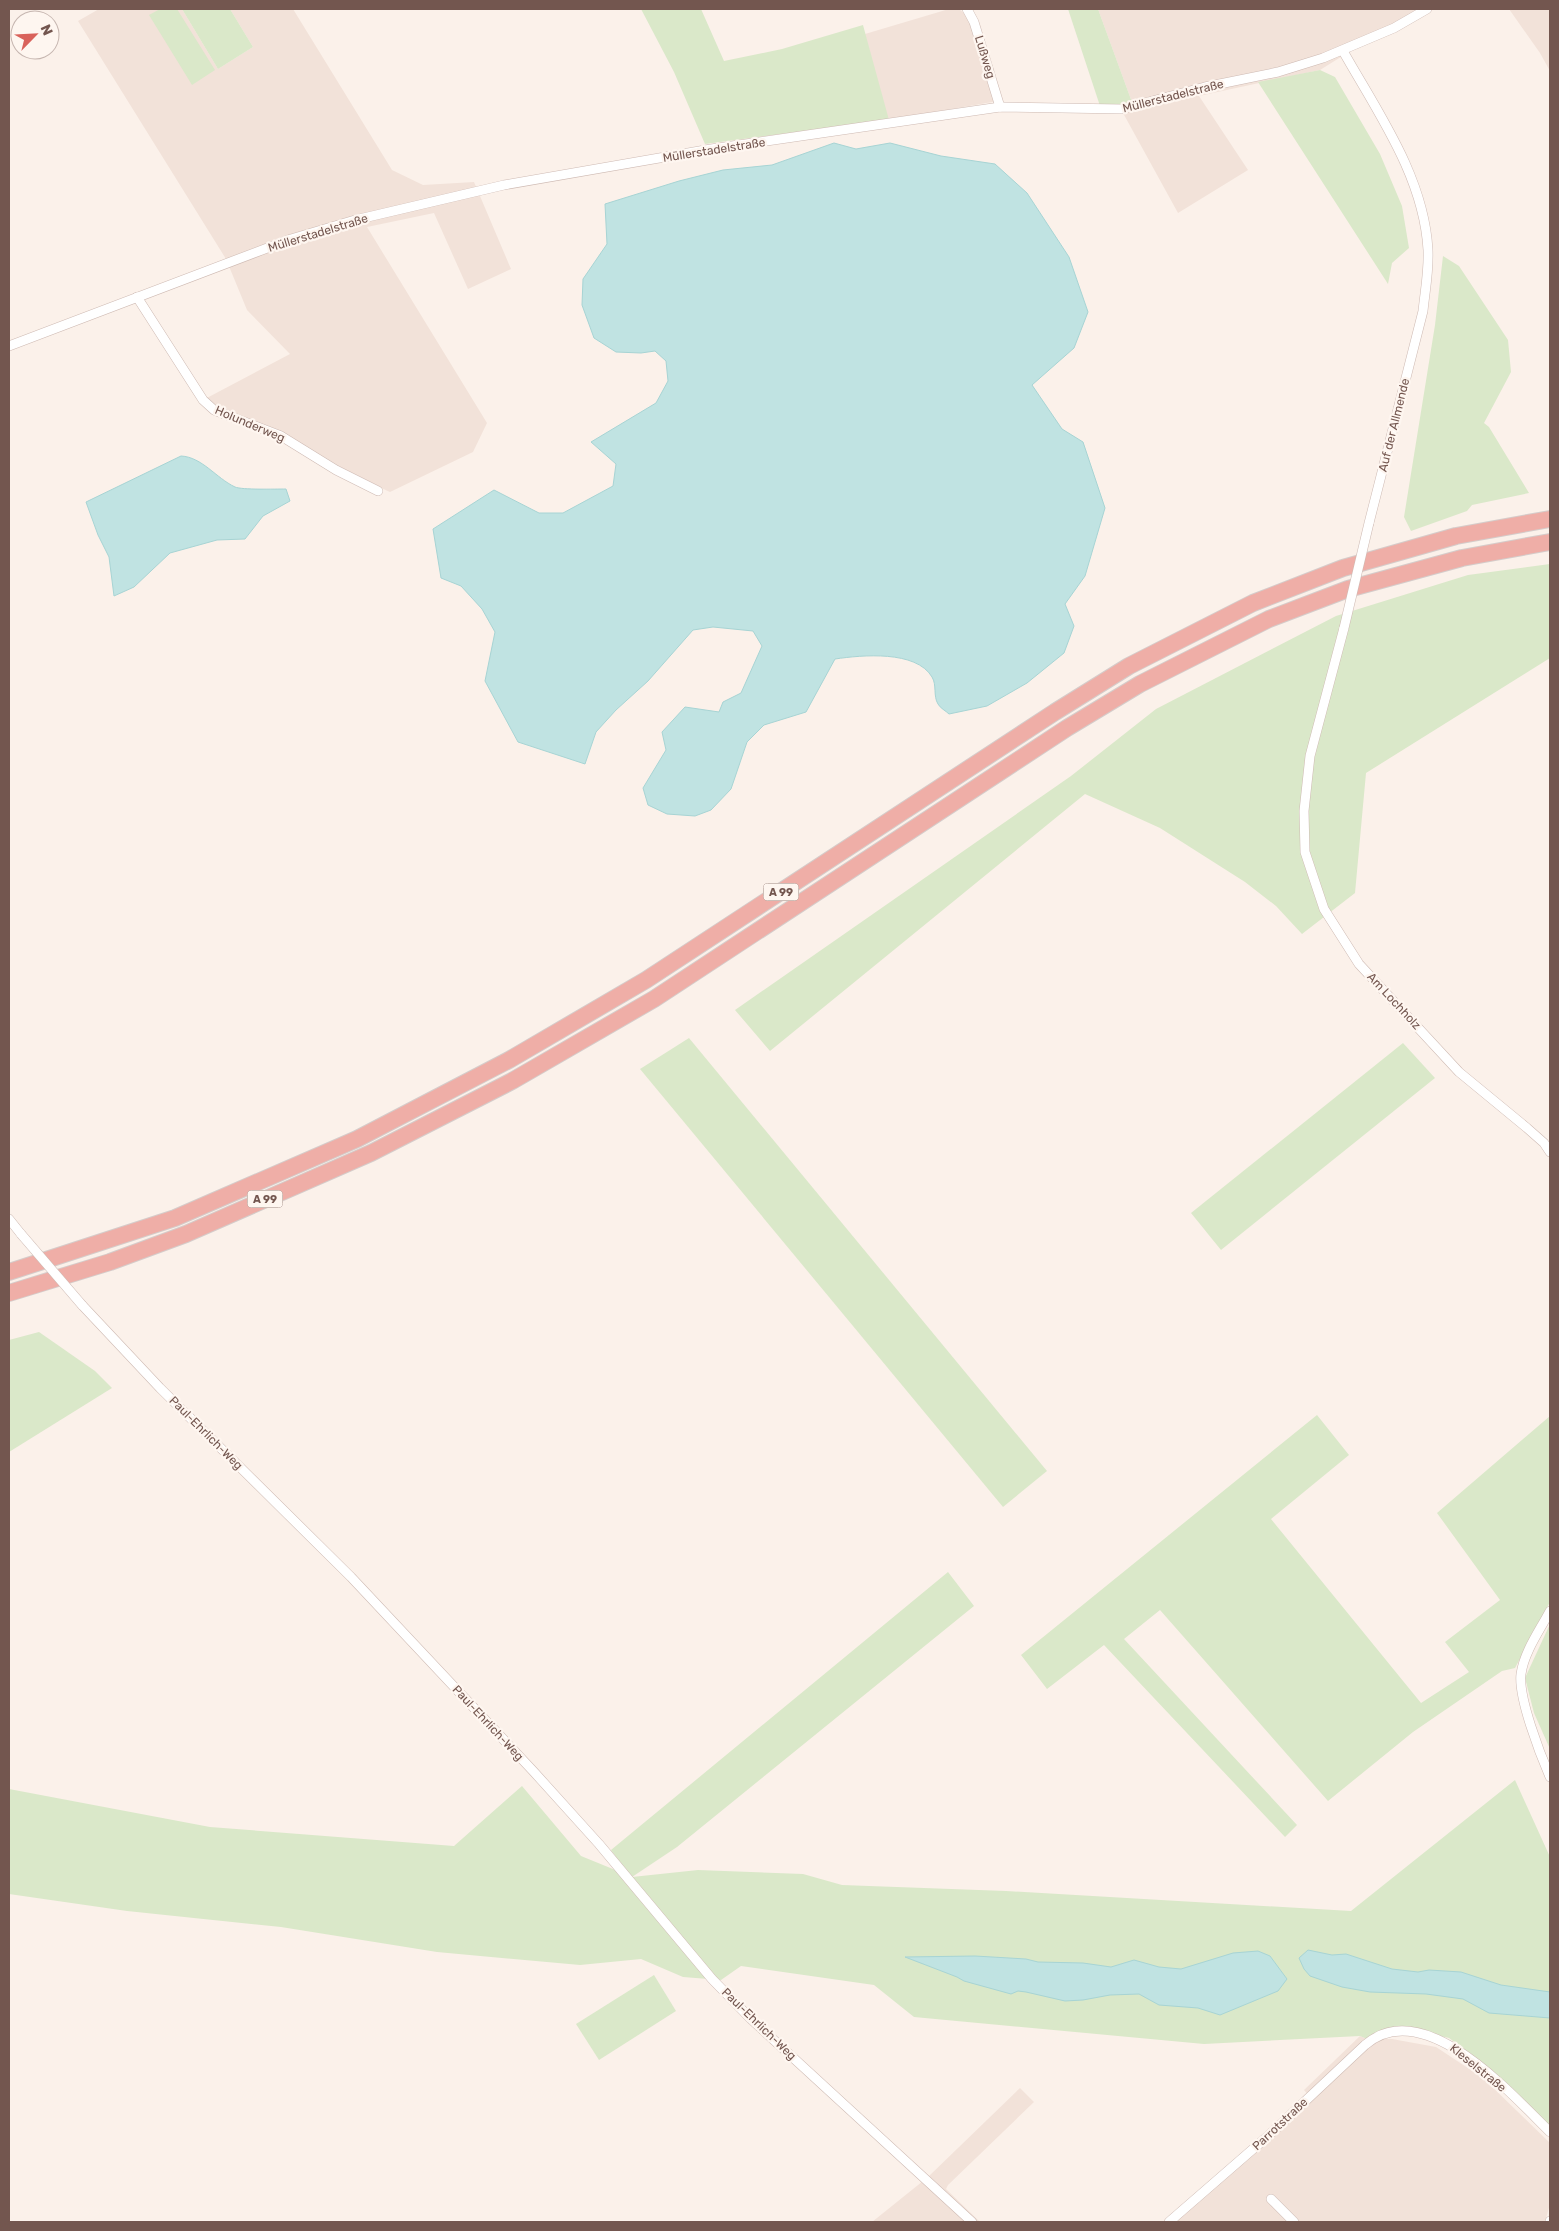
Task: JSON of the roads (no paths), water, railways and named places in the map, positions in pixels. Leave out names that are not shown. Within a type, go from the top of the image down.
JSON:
[{"type":"highway","name":"A 99","points":[[9,1272],[175,1218],[357,1139],[509,1060],[646,980],[1063,707],[1130,666],[1253,603],[1343,568],[1456,536],[1550,519]]},
{"type":"highway","name":"A 99","points":[[9,1293],[110,1262],[186,1234],[371,1153],[512,1081],[654,999],[1067,728],[1140,684],[1269,619],[1367,583],[1462,558],[1550,542]]},
{"type":"street","name":"Lußweg","points":[[967,9],[974,22],[1000,107]]},
{"type":"street","name":"Müllerstadelstraße","points":[[9,346],[291,239],[355,220],[504,185],[711,149],[1000,107],[1122,110],[1205,87],[1278,72],[1343,51],[1394,28],[1427,9]]},
{"type":"street","name":"Auf der Allmende","points":[[1304,811],[1310,756],[1344,628],[1422,311],[1428,275],[1428,250],[1423,217],[1414,183],[1343,51]]},
{"type":"street","name":"Holunderweg","points":[[137,297],[203,400],[214,410],[281,436],[336,470],[378,491]]},
{"type":"street","name":"Am Lochholz","points":[[1304,811],[1305,852],[1315,885],[1324,909],[1359,964],[1459,1072],[1528,1128],[1544,1143],[1550,1152]]},
{"type":"street","name":"Paul-Ehrlich-Weg","points":[[9,1219],[82,1305],[160,1388],[351,1577],[534,1772],[599,1844],[712,1979],[751,2019],[972,2222]]},
{"type":"street","points":[[1550,1611],[1526,1659],[1520,1682],[1528,1716],[1550,1776]]},
{"type":"street","name":"Kleselstraße","points":[[1393,2032],[1418,2034],[1446,2042],[1484,2071],[1550,2132]]},
{"type":"street","name":"Parrotstraße","points":[[1169,2222],[1268,2136],[1370,2041],[1393,2032]]},
{"type":"street","points":[[1271,2199],[1294,2222]]},
{"type":"water","points":[[834,143],[856,149],[890,143],[941,156],[995,164],[1027,193],[1069,257],[1088,312],[1074,348],[1032,385],[1062,429],[1083,442],[1105,508],[1085,576],[1065,604],[1074,626],[1064,653],[1027,683],[987,706],[949,714],[940,707],[937,701],[932,677],[924,668],[914,662],[888,656],[859,656],[835,659],[806,712],[764,725],[747,742],[731,789],[711,810],[695,816],[667,814],[648,805],[643,788],[666,750],[662,732],[685,707],[719,712],[723,702],[741,693],[762,646],[753,631],[713,627],[693,630],[648,681],[616,710],[596,732],[585,764],[518,742],[485,681],[495,632],[482,609],[461,586],[441,578],[433,529],[494,490],[539,513],[563,513],[613,486],[616,464],[591,442],[656,403],[668,381],[666,361],[655,351],[641,353],[616,352],[594,338],[582,305],[583,279],[607,244],[605,204],[679,181],[723,170],[772,165]]},
{"type":"water","points":[[181,456],[196,460],[235,487],[286,489],[290,501],[263,516],[245,539],[217,540],[170,553],[134,587],[114,596],[109,557],[98,535],[86,502]]},
{"type":"water","points":[[1308,1950],[1332,1955],[1346,1954],[1392,1969],[1418,1972],[1429,1970],[1461,1972],[1501,1985],[1550,1992],[1550,2018],[1489,2013],[1463,1999],[1426,1994],[1370,1992],[1342,1987],[1310,1976],[1299,1958]]},
{"type":"water","points":[[1258,1951],[1270,1956],[1287,1979],[1278,1991],[1220,2015],[1198,2008],[1159,2005],[1139,1994],[1110,1995],[1065,2001],[1026,1992],[1018,1991],[1011,1994],[964,1981],[905,1957],[975,1956],[1026,1959],[1038,1962],[1083,1963],[1111,1967],[1134,1960],[1159,1967],[1181,1969],[1233,1953]]}]
